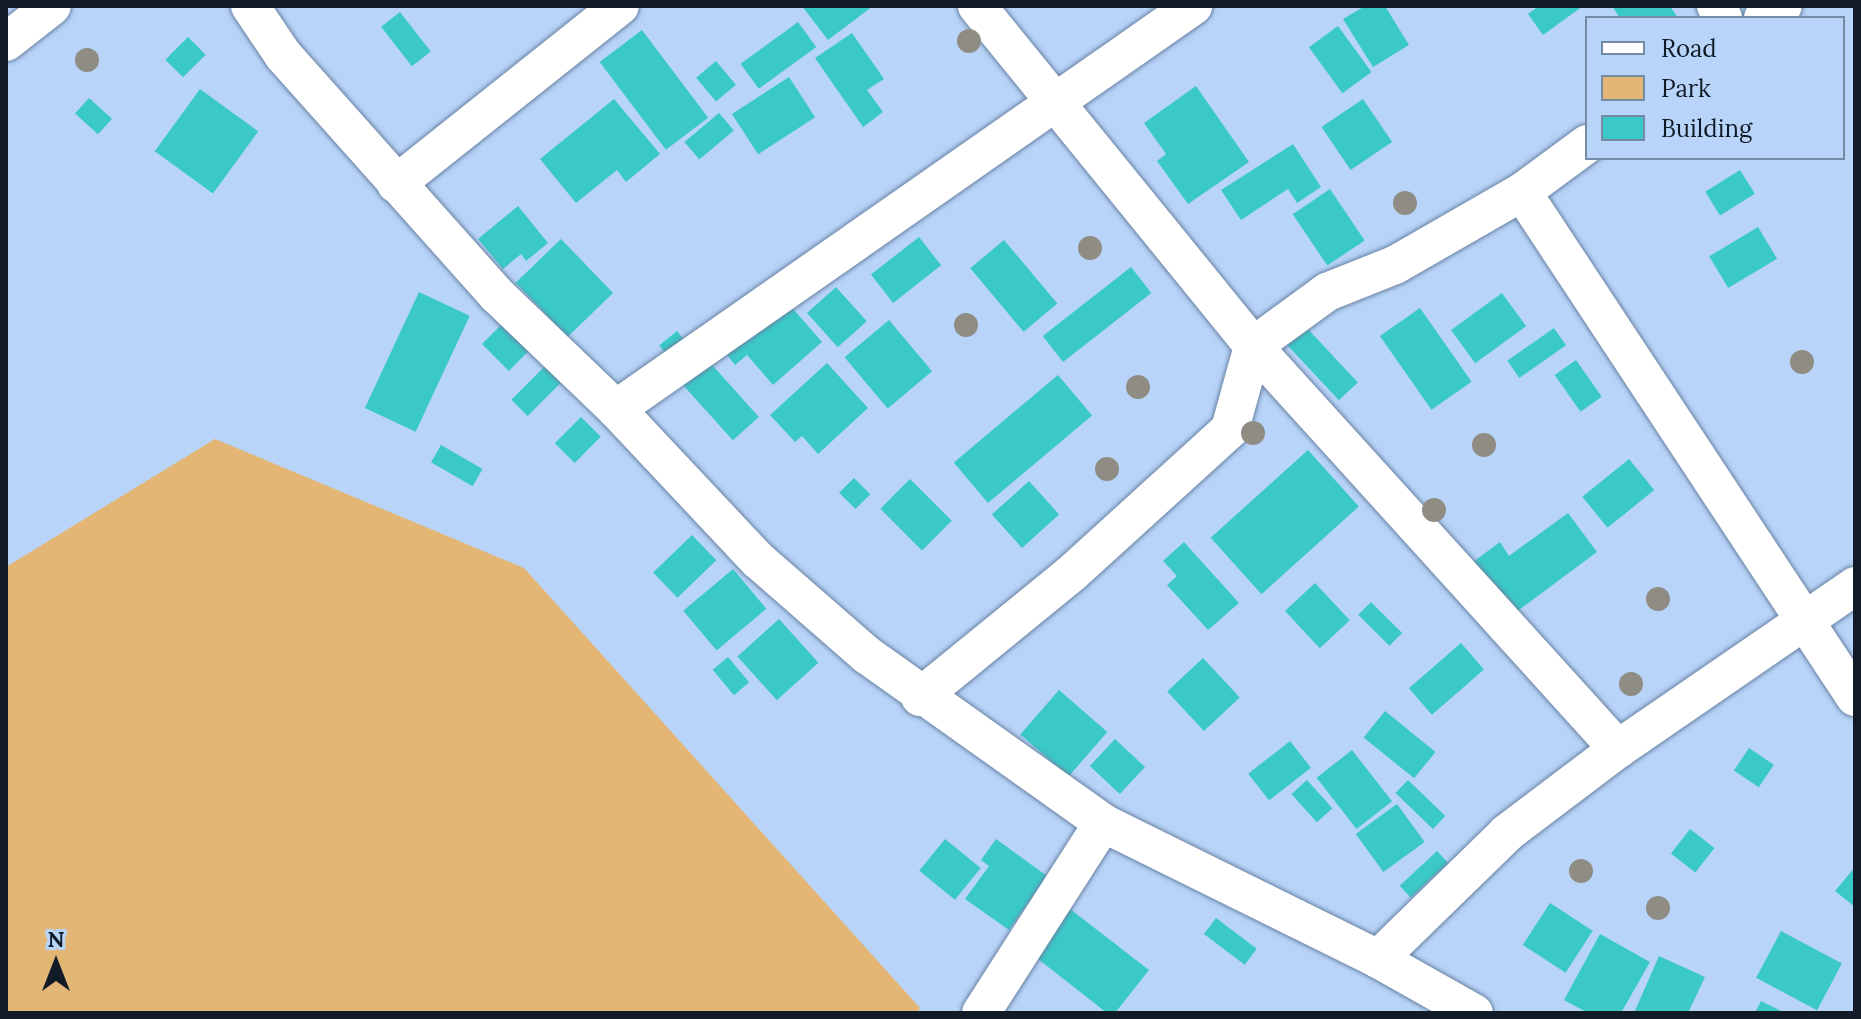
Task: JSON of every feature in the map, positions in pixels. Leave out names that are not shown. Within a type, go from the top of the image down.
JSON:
[{"type":"street","points":[[6,42],[52,6]]},
{"type":"street","points":[[250,6],[283,55],[497,295],[616,409],[758,560],[920,697],[1103,823],[1378,959],[1474,1013]]},
{"type":"street","points":[[396,184],[620,6]]},
{"type":"street","points":[[977,6],[1253,346],[1618,749]]},
{"type":"street","points":[[616,409],[1193,6]]},
{"type":"street","points":[[920,697],[1072,573],[1230,429],[1253,346],[1327,292],[1395,265],[1522,192],[1585,145]]},
{"type":"street","points":[[1522,192],[1855,697]]},
{"type":"street","points":[[1378,959],[1507,833],[1618,749],[1855,586]]},
{"type":"street","points":[[981,1013],[1103,823]]},
{"type":"green space","points":[[215,439],[524,568],[920,1008],[917,1013],[6,1013],[6,567]]},
{"type":"building","points":[[802,6],[873,6],[828,40]]},
{"type":"building","points":[[1365,6],[1385,6],[1409,45],[1373,67],[1343,19]]},
{"type":"building","points":[[1539,6],[1583,6],[1543,35],[1528,14]]},
{"type":"building","points":[[1612,6],[1670,6],[1677,16],[1619,16]]},
{"type":"building","points":[[400,12],[431,51],[412,66],[381,27]]},
{"type":"building","points":[[798,22],[816,47],[759,89],[741,64]]},
{"type":"building","points":[[1338,26],[1372,72],[1342,93],[1309,47]]},
{"type":"building","points":[[642,30],[708,118],[666,150],[600,62]]},
{"type":"building","points":[[852,33],[884,79],[867,90],[883,112],[863,127],[815,58]]},
{"type":"building","points":[[188,37],[206,55],[183,77],[165,60]]},
{"type":"building","points":[[716,61],[736,85],[716,101],[696,78]]},
{"type":"building","points":[[789,77],[815,117],[758,154],[732,114]]},
{"type":"building","points":[[1196,86],[1249,162],[1188,204],[1157,161],[1166,154],[1144,123]]},
{"type":"building","points":[[200,89],[258,131],[213,194],[155,151]]},
{"type":"building","points":[[89,98],[112,119],[98,134],[75,114]]},
{"type":"building","points":[[614,99],[660,154],[626,182],[617,170],[576,203],[540,159]]},
{"type":"building","points":[[1363,99],[1392,142],[1351,170],[1322,127]]},
{"type":"building","points":[[719,113],[734,131],[699,160],[685,142]]},
{"type":"building","points":[[1293,144],[1321,187],[1297,203],[1288,189],[1241,220],[1221,190]]},
{"type":"building","points":[[1740,170],[1755,194],[1720,215],[1705,192]]},
{"type":"building","points":[[1330,189],[1365,240],[1327,266],[1293,214]]},
{"type":"building","points":[[518,206],[548,243],[526,261],[521,254],[503,269],[478,239]]},
{"type":"building","points":[[1758,227],[1777,259],[1728,288],[1709,256]]},
{"type":"building","points":[[919,237],[941,265],[893,303],[871,275]]},
{"type":"building","points":[[561,239],[613,293],[568,337],[516,283]]},
{"type":"building","points":[[1004,240],[1057,304],[1024,332],[970,268]]},
{"type":"building","points":[[1131,267],[1151,293],[1063,362],[1043,336]]},
{"type":"building","points":[[836,287],[867,321],[838,347],[807,313]]},
{"type":"building","points":[[419,292],[470,316],[416,432],[365,408]]},
{"type":"building","points":[[1502,293],[1526,326],[1475,363],[1451,330]]},
{"type":"building","points":[[782,296],[822,342],[773,385],[747,355],[735,365],[718,343]]},
{"type":"building","points":[[1420,308],[1472,382],[1431,410],[1380,336]]},
{"type":"building","points":[[506,320],[533,347],[509,371],[482,344]]},
{"type":"building","points":[[889,320],[932,371],[888,409],[845,357]]},
{"type":"building","points":[[1306,327],[1358,383],[1339,400],[1287,345]]},
{"type":"building","points":[[1554,328],[1566,345],[1519,378],[1507,361]]},
{"type":"building","points":[[677,331],[691,348],[673,363],[659,345]]},
{"type":"building","points":[[704,356],[759,417],[733,440],[678,379]]},
{"type":"building","points":[[1576,360],[1602,397],[1581,412],[1555,375]]},
{"type":"building","points":[[827,363],[868,408],[818,454],[802,436],[795,442],[770,415]]},
{"type":"building","points":[[546,365],[562,381],[528,416],[511,400]]},
{"type":"building","points":[[1058,375],[1092,416],[988,503],[954,462]]},
{"type":"building","points":[[581,417],[601,437],[575,463],[555,443]]},
{"type":"building","points":[[441,445],[483,469],[473,486],[431,462]]},
{"type":"building","points":[[1308,450],[1359,506],[1262,594],[1211,538]]},
{"type":"building","points":[[1629,459],[1654,490],[1608,528],[1582,497]]},
{"type":"building","points":[[854,478],[870,494],[855,509],[839,493]]},
{"type":"building","points":[[910,479],[952,521],[922,550],[880,509]]},
{"type":"building","points":[[1029,481],[1059,514],[1022,548],[992,514]]},
{"type":"building","points":[[1568,513],[1597,552],[1508,618],[1469,565],[1500,542],[1509,556]]},
{"type":"building","points":[[692,535],[716,560],[677,598],[653,573]]},
{"type":"building","points":[[1184,542],[1239,603],[1208,630],[1167,585],[1177,576],[1163,561]]},
{"type":"building","points":[[733,569],[766,609],[717,651],[683,611]]},
{"type":"building","points":[[1315,583],[1350,620],[1320,648],[1285,611]]},
{"type":"building","points":[[1371,602],[1402,633],[1389,646],[1358,615]]},
{"type":"building","points":[[779,619],[818,663],[777,700],[737,656]]},
{"type":"building","points":[[1461,643],[1484,669],[1432,715],[1409,688]]},
{"type":"building","points":[[728,657],[749,682],[734,695],[713,670]]},
{"type":"building","points":[[1203,658],[1240,697],[1204,731],[1167,691]]},
{"type":"building","points":[[1059,690],[1107,732],[1069,777],[1020,735]]},
{"type":"building","points":[[1385,711],[1436,752],[1414,778],[1364,737]]},
{"type":"building","points":[[1115,739],[1145,767],[1120,794],[1090,766]]},
{"type":"building","points":[[1290,741],[1311,768],[1269,800],[1248,774]]},
{"type":"building","points":[[1749,748],[1774,765],[1759,787],[1734,770]]},
{"type":"building","points":[[1352,750],[1392,801],[1357,829],[1317,778]]},
{"type":"building","points":[[1307,780],[1332,808],[1317,822],[1291,794]]},
{"type":"building","points":[[1408,780],[1445,816],[1433,829],[1395,793]]},
{"type":"building","points":[[1397,804],[1425,842],[1383,872],[1356,834]]},
{"type":"building","points":[[1690,829],[1714,848],[1695,873],[1671,853]]},
{"type":"building","points":[[945,839],[981,868],[955,900],[919,871]]},
{"type":"building","points":[[996,839],[1047,876],[1009,930],[965,899],[989,866],[981,860]]},
{"type":"building","points":[[1437,851],[1448,863],[1411,897],[1400,886]]},
{"type":"building","points":[[1855,867],[1855,907],[1835,891]]},
{"type":"building","points":[[1550,903],[1593,931],[1566,973],[1523,945]]},
{"type":"building","points":[[1070,909],[1149,970],[1115,1013],[1107,1013],[1033,955]]},
{"type":"building","points":[[1216,918],[1257,949],[1245,965],[1204,934]]},
{"type":"building","points":[[1781,931],[1842,963],[1817,1010],[1756,978]]},
{"type":"building","points":[[1600,934],[1650,962],[1621,1013],[1588,1013],[1564,1000]]},
{"type":"building","points":[[1659,956],[1705,977],[1688,1013],[1634,1013]]},
{"type":"building","points":[[1761,1001],[1785,1013],[1755,1013]]}]
